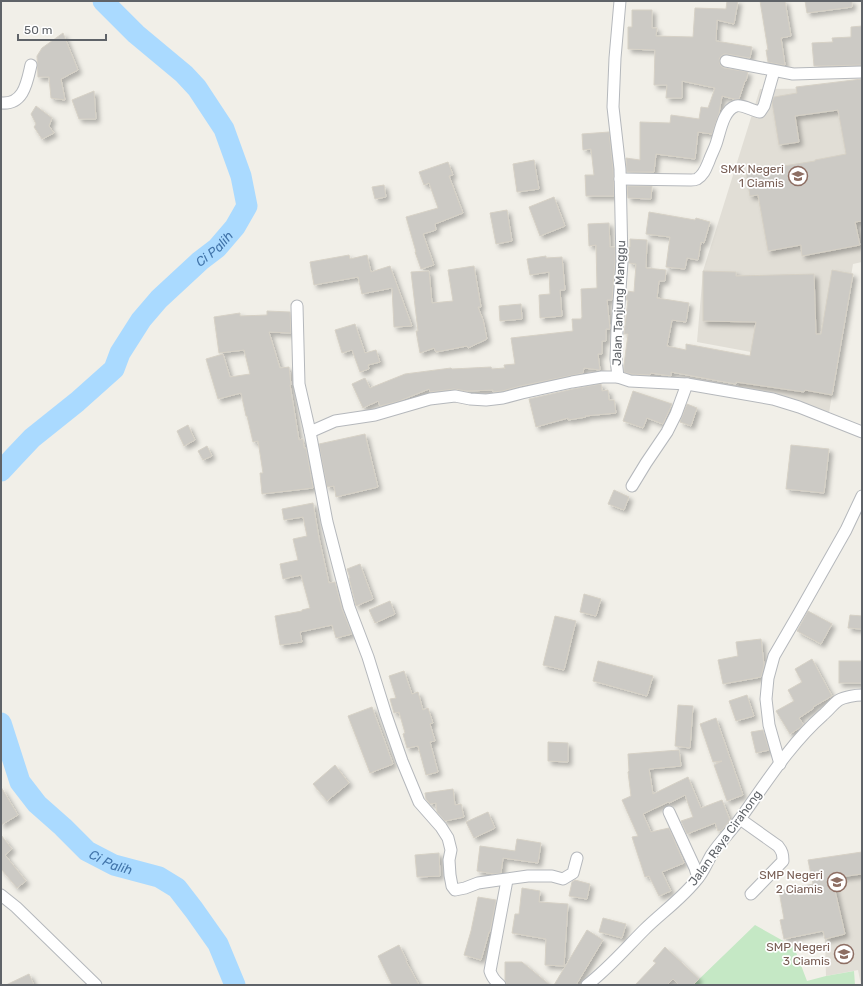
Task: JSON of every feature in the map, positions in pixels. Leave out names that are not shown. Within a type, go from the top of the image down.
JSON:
[{"type":"street","name":"Jalan Tanjung Manggu","points":[[620,1],[615,58],[613,107],[619,155],[622,262],[616,352],[618,377],[630,381],[687,384],[773,399],[862,432]]},
{"type":"street","points":[[726,61],[793,74],[862,72]]},
{"type":"street","points":[[1,103],[6,104],[17,100],[26,87],[31,65]]},
{"type":"street","points":[[620,178],[697,179],[703,174],[706,168],[717,142],[723,121],[730,111],[734,107],[741,105],[756,112],[761,111],[764,106],[774,71]]},
{"type":"street","points":[[297,306],[299,384],[310,432],[327,522],[349,607],[368,657],[386,716],[402,761],[419,802],[441,827],[448,838],[451,850],[449,860],[452,886],[455,890],[478,883],[528,876],[552,876],[562,879],[573,873],[577,858]]},
{"type":"street","points":[[310,432],[335,422],[375,415],[430,399],[455,396],[486,400],[503,398],[572,382],[602,377],[618,377]]},
{"type":"street","points":[[632,486],[667,432],[676,414],[687,384]]},
{"type":"street","points":[[780,764],[769,725],[766,699],[768,678],[774,656],[846,530],[862,496]]},
{"type":"street","name":"Jalan Raya Cirahong","points":[[587,985],[623,953],[644,930],[698,878],[712,854],[740,819],[780,764],[816,722],[838,700],[855,695],[862,695]]},
{"type":"street","points":[[669,812],[695,868],[698,878]]},
{"type":"street","points":[[740,819],[778,846],[782,851],[783,856],[783,861],[751,894]]},
{"type":"street","points":[[500,985],[494,980],[490,971],[507,880]]},
{"type":"street","points":[[1,895],[16,907],[96,985]]},
{"type":"shaded area","name":"SMK Negeri 1 Ciamis","points":[[862,88],[862,262],[853,264],[829,413],[735,395],[751,352],[697,342],[703,271],[760,89]]},
{"type":"shaded area","name":"SMP Negeri 2 Ciamis","points":[[862,852],[861,985],[858,970],[826,976],[825,939],[808,860]]},
{"type":"green space","points":[[755,925],[794,947],[807,981],[854,971],[855,985],[693,985]]},
{"type":"building","points":[[727,1],[738,1],[734,24],[717,20],[716,41],[752,47],[750,58],[724,54],[719,59],[721,66],[724,68],[748,72],[739,99],[722,96],[719,113],[712,134],[698,132],[695,159],[656,154],[654,172],[627,172],[626,158],[640,160],[640,122],[670,123],[671,115],[699,119],[701,107],[708,108],[715,88],[682,81],[682,98],[666,98],[667,85],[654,85],[655,50],[628,49],[628,27],[632,27],[632,10],[652,10],[652,28],[657,28],[656,36],[693,37],[695,8],[726,9]]},
{"type":"building","points":[[760,1],[785,1],[791,36],[781,38],[785,65],[768,62],[766,50],[768,50]]},
{"type":"building","points":[[805,1],[852,1],[852,7],[807,13]]},
{"type":"building","points":[[862,26],[862,65],[814,66],[812,43],[833,42],[832,38],[851,37],[851,27]]},
{"type":"building","points":[[63,33],[78,70],[61,79],[65,100],[51,98],[49,77],[38,77],[37,56],[42,48]]},
{"type":"building","points":[[862,79],[862,221],[855,222],[860,245],[802,256],[801,245],[768,251],[758,195],[750,196],[746,172],[815,161],[846,154],[838,110],[795,116],[799,142],[779,145],[772,102],[774,97],[797,93],[796,87]]},
{"type":"building","points":[[94,91],[96,119],[79,119],[72,100]]},
{"type":"building","points":[[36,106],[52,118],[49,126],[54,133],[42,139],[34,127],[36,124],[31,114]]},
{"type":"building","points":[[609,132],[614,196],[586,196],[585,175],[594,175],[591,149],[583,150],[582,134]]},
{"type":"building","points":[[534,160],[539,189],[517,192],[513,164]]},
{"type":"building","points":[[448,162],[453,175],[449,176],[463,213],[435,224],[436,230],[423,234],[434,265],[421,269],[406,217],[438,208],[429,183],[424,185],[419,172]]},
{"type":"building","points":[[384,185],[386,197],[375,199],[372,187]]},
{"type":"building","points":[[627,186],[652,186],[651,199],[628,198]]},
{"type":"building","points":[[554,197],[565,226],[540,236],[529,207]]},
{"type":"building","points":[[507,210],[512,241],[496,244],[490,213]]},
{"type":"building","points":[[649,212],[695,220],[696,218],[710,222],[704,243],[701,242],[698,260],[687,258],[685,269],[666,267],[670,237],[646,234]]},
{"type":"building","points":[[609,223],[610,247],[615,247],[615,262],[612,300],[607,300],[610,329],[606,329],[606,341],[602,341],[602,354],[598,354],[600,370],[584,368],[583,373],[493,392],[493,390],[467,391],[454,389],[430,392],[429,389],[399,401],[380,406],[378,401],[363,408],[352,384],[365,378],[370,388],[405,374],[451,368],[491,367],[492,369],[505,369],[504,365],[515,364],[511,338],[573,331],[572,319],[581,319],[582,317],[581,289],[597,288],[596,245],[589,246],[588,224]]},
{"type":"building","points":[[630,239],[647,240],[646,268],[666,270],[665,281],[659,281],[657,298],[689,303],[686,322],[672,320],[667,346],[686,350],[686,344],[750,356],[756,322],[703,321],[703,271],[736,272],[736,276],[814,274],[816,334],[821,334],[832,270],[853,274],[832,395],[805,390],[804,392],[736,382],[736,384],[671,372],[671,376],[651,373],[650,375],[631,374],[624,372],[628,334],[624,334],[628,300],[626,300],[627,291],[634,292],[636,264],[629,263]]},
{"type":"building","points":[[349,255],[350,259],[367,255],[371,272],[390,266],[412,326],[394,327],[392,288],[362,294],[358,277],[314,285],[310,262]]},
{"type":"building","points":[[546,256],[546,258],[562,257],[565,290],[560,290],[562,316],[540,318],[539,295],[550,294],[549,272],[530,275],[527,259]]},
{"type":"building","points":[[474,266],[481,307],[478,307],[483,320],[487,339],[468,348],[467,346],[436,352],[434,348],[420,353],[416,331],[418,331],[411,272],[429,271],[432,303],[453,301],[448,270]]},
{"type":"building","points":[[521,304],[522,319],[500,321],[499,306]]},
{"type":"building","points":[[267,311],[290,312],[291,333],[269,332],[280,368],[289,367],[290,385],[299,440],[303,439],[304,448],[306,448],[313,488],[262,494],[260,473],[263,473],[258,441],[253,442],[241,393],[218,399],[206,359],[223,354],[230,377],[250,374],[244,350],[219,353],[214,317],[240,313],[240,316],[267,315]]},
{"type":"building","points":[[355,324],[365,353],[376,350],[380,362],[368,365],[369,369],[360,372],[352,350],[342,353],[335,330]]},
{"type":"building","points":[[601,384],[602,391],[608,390],[609,400],[614,400],[616,413],[585,416],[586,417],[568,420],[568,418],[536,427],[529,399]]},
{"type":"building","points":[[633,391],[672,404],[663,424],[647,418],[643,428],[623,421]]},
{"type":"building","points":[[687,404],[697,408],[691,426],[680,422]]},
{"type":"building","points":[[188,425],[195,440],[184,446],[177,431]]},
{"type":"building","points":[[365,434],[378,487],[336,497],[334,486],[327,487],[319,444]]},
{"type":"building","points":[[791,445],[829,449],[824,493],[786,489]]},
{"type":"building","points":[[207,446],[212,456],[203,460],[198,451]]},
{"type":"building","points":[[614,490],[629,497],[624,510],[608,504]]},
{"type":"building","points":[[313,503],[329,583],[335,582],[342,609],[352,634],[336,638],[332,625],[300,632],[302,642],[280,645],[275,616],[310,608],[301,575],[283,579],[280,564],[298,560],[293,539],[307,536],[303,517],[284,520],[282,509]]},
{"type":"building","points":[[360,564],[373,599],[356,606],[347,569]]},
{"type":"building","points":[[584,594],[601,599],[596,616],[580,612]]},
{"type":"building","points":[[390,601],[395,614],[375,623],[369,610]]},
{"type":"building","points":[[808,611],[832,624],[821,644],[797,631]]},
{"type":"building","points":[[850,615],[862,616],[862,629],[848,628]]},
{"type":"building","points":[[555,616],[576,621],[564,670],[543,665]]},
{"type":"building","points":[[761,639],[764,665],[761,677],[723,684],[718,660],[738,656],[736,642]]},
{"type":"building","points":[[812,659],[832,696],[813,707],[814,708],[799,718],[803,724],[790,734],[776,711],[794,701],[788,690],[802,682],[795,669]]},
{"type":"building","points":[[598,661],[653,676],[647,696],[593,681]]},
{"type":"building","points":[[839,661],[862,661],[862,683],[839,683]]},
{"type":"building","points":[[404,671],[412,694],[418,692],[423,710],[428,708],[433,723],[430,724],[435,741],[430,742],[438,772],[426,775],[418,746],[407,748],[403,734],[405,733],[399,712],[394,713],[390,699],[396,698],[389,676]]},
{"type":"building","points":[[747,695],[754,716],[736,721],[729,701]]},
{"type":"building","points":[[678,705],[693,706],[690,748],[675,746]]},
{"type":"building","points":[[372,707],[393,764],[370,773],[348,716]]},
{"type":"building","points":[[716,718],[743,795],[727,801],[714,765],[722,761],[713,762],[700,724]]},
{"type":"building","points":[[763,730],[769,750],[756,753],[751,732]]},
{"type":"building","points":[[548,742],[568,743],[568,762],[548,761]]},
{"type":"building","points":[[679,750],[681,766],[649,769],[653,794],[688,777],[701,808],[722,800],[730,820],[722,830],[718,831],[715,823],[687,834],[681,821],[693,817],[685,795],[643,814],[651,832],[669,828],[684,863],[662,872],[671,891],[659,896],[649,876],[645,877],[632,837],[638,836],[622,800],[631,796],[628,772],[628,754]]},
{"type":"building","points":[[335,765],[349,783],[327,801],[313,784]]},
{"type":"building","points":[[1,787],[18,815],[1,825]]},
{"type":"building","points":[[453,789],[455,805],[461,804],[464,817],[445,821],[437,812],[436,803],[430,804],[426,799],[425,793]]},
{"type":"building","points":[[488,812],[495,828],[474,838],[466,822]]},
{"type":"building","points":[[1,835],[12,849],[5,855],[26,881],[17,888],[1,869]]},
{"type":"building","points":[[517,839],[541,843],[538,863],[503,858],[501,873],[494,874],[477,871],[480,846],[515,851]]},
{"type":"building","points":[[862,852],[862,874],[832,878],[845,934],[825,939],[823,931],[784,939],[780,920],[784,919],[779,891],[813,884],[808,860]]},
{"type":"building","points":[[439,853],[440,876],[417,877],[415,855]]},
{"type":"building","points":[[575,880],[590,884],[587,899],[569,896],[572,882]]},
{"type":"building","points":[[522,888],[540,891],[539,902],[568,904],[564,966],[545,965],[546,939],[512,933],[515,914],[519,914]]},
{"type":"building","points":[[478,897],[496,900],[490,932],[481,960],[464,955]]},
{"type":"building","points":[[603,918],[626,924],[622,938],[599,932]]},
{"type":"building","points":[[587,930],[603,940],[576,985],[554,985]]},
{"type":"building","points":[[399,945],[419,985],[392,985],[378,956]]},
{"type":"building","points":[[665,947],[699,979],[693,985],[679,985],[673,979],[667,985],[635,985],[656,963],[653,961]]},
{"type":"building","points":[[505,962],[522,962],[550,985],[507,985],[505,980]]},
{"type":"building","points":[[29,974],[34,985],[6,985]]},
{"type":"waterway","name":"Ci Palih","points":[[1,471],[32,438],[77,402],[114,369],[120,353],[141,320],[159,299],[200,261],[217,248],[235,227],[247,206],[241,176],[224,129],[197,88],[184,74],[136,34],[103,1]]},
{"type":"waterway","name":"Ci Palih","points":[[1,723],[20,782],[37,804],[87,851],[114,865],[159,877],[177,888],[218,944],[235,985]]},
{"type":"place","name":"SMK Negeri 1 Ciamis","points":[[798,176]]},
{"type":"place","name":"SMP Negeri 2 Ciamis","points":[[837,882]]},
{"type":"place","name":"SMP Negeri 3 Ciamis","points":[[844,954]]}]
